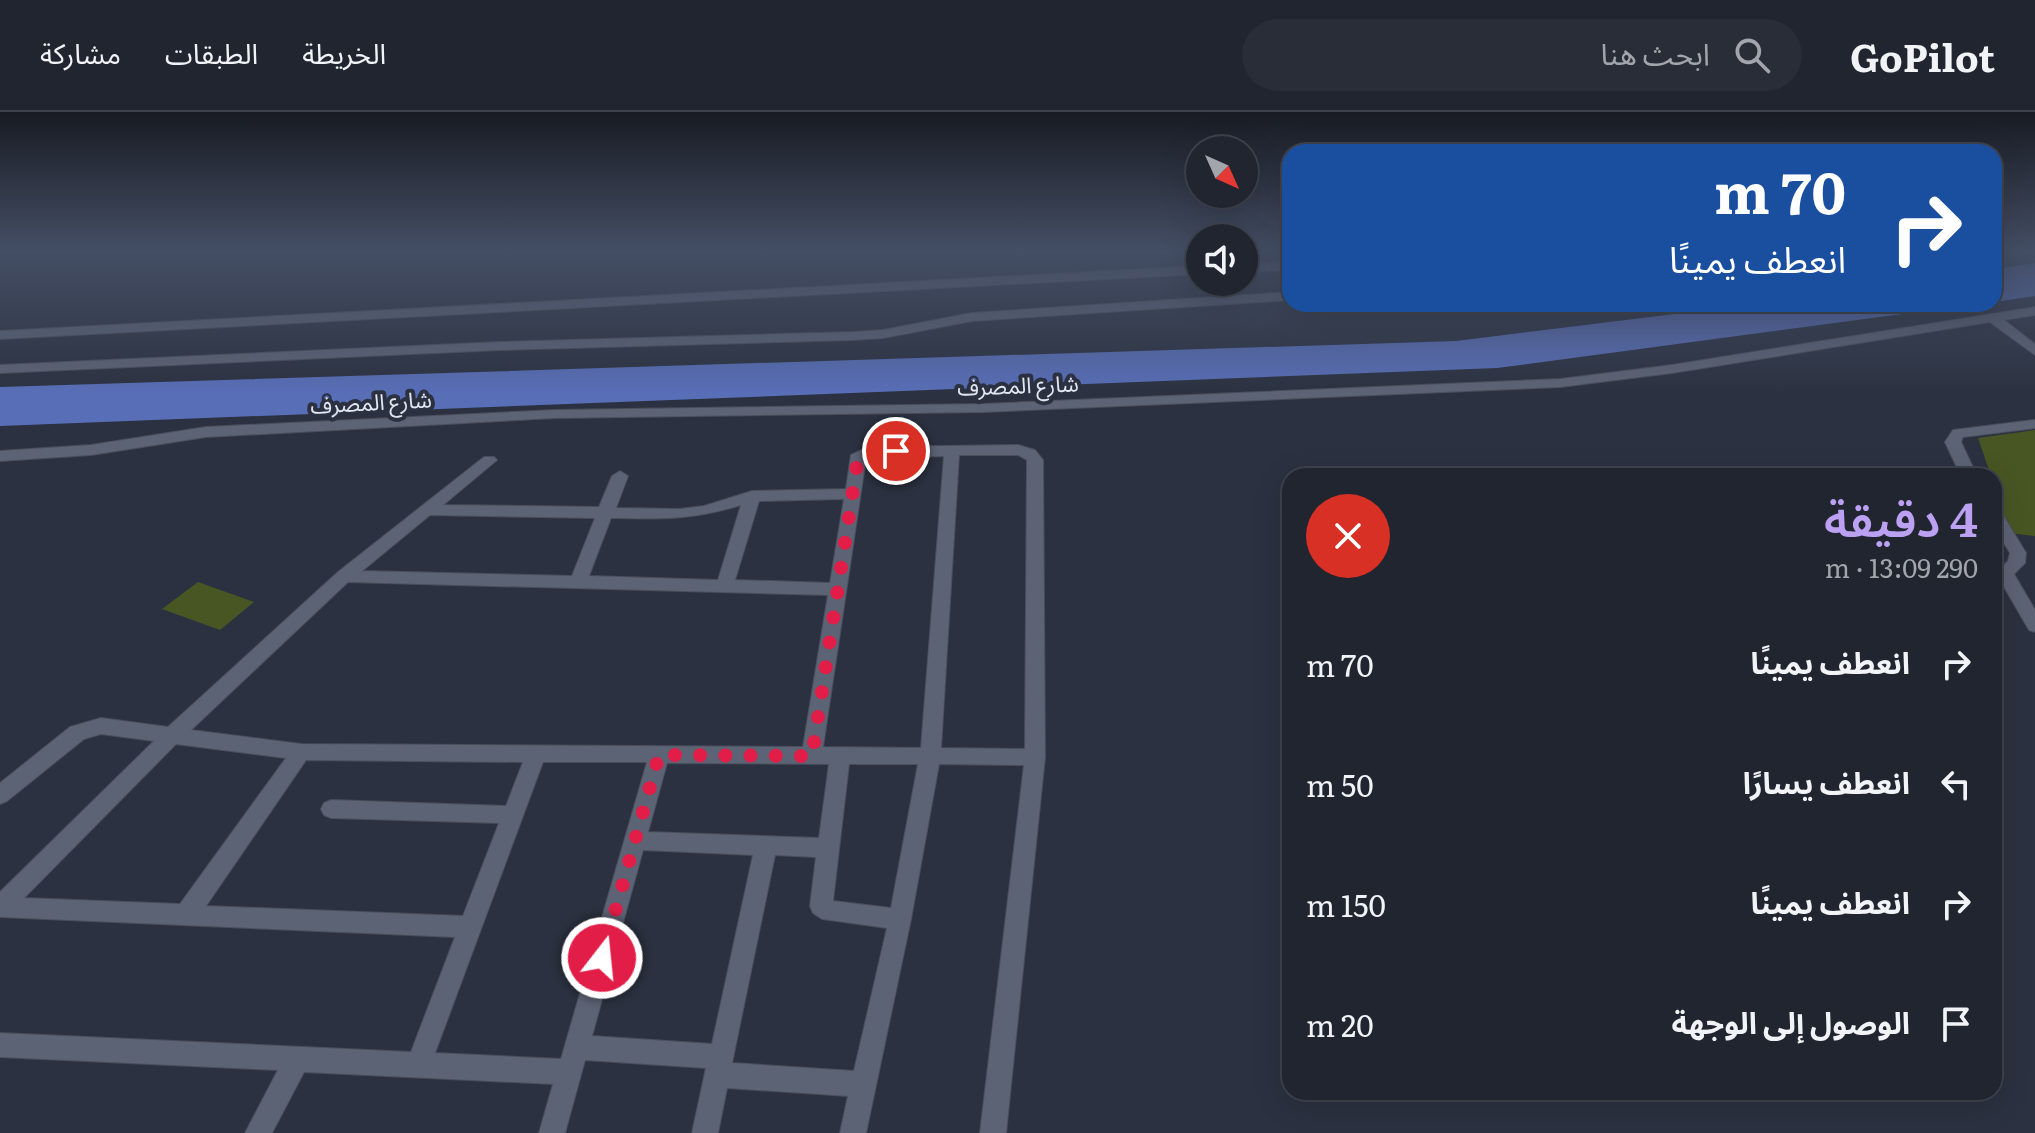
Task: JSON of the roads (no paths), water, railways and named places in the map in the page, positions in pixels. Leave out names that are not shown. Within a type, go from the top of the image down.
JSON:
[{"type":"street","points":[[0,335],[653,300]]},
{"type":"street","points":[[0,369],[500,346],[853,336],[883,334],[972,317],[1235,300]]},
{"type":"street","name":"شارع المصرف","points":[[0,456],[91,450],[206,432],[570,413],[984,408],[1560,383],[1672,369],[2035,311]]},
{"type":"street","points":[[1992,317],[2035,351]]},
{"type":"street","points":[[1965,468],[1953,442],[1958,433],[2035,424]]},
{"type":"street","points":[[853,1133],[900,919],[930,756],[952,451]]},
{"type":"street","points":[[812,756],[858,458],[865,452],[1024,451],[1035,460],[1035,757],[993,1133]]},
{"type":"street","points":[[471,927],[0,907],[171,736],[344,576],[489,460]]},
{"type":"street","points":[[578,582],[620,476]]},
{"type":"street","points":[[426,510],[693,513],[752,496],[852,494]]},
{"type":"street","points":[[725,586],[752,496]]},
{"type":"street","points":[[2002,527],[2018,553],[2016,563],[2005,573],[2035,625]]},
{"type":"street","points":[[2016,563],[2035,565]]},
{"type":"street","points":[[344,576],[838,589]]},
{"type":"street","points":[[0,795],[85,729],[101,726],[301,752],[1035,757]]},
{"type":"street","points":[[186,915],[301,752]]},
{"type":"street","points":[[418,1065],[536,754]]},
{"type":"street","points":[[552,1133],[659,755]]},
{"type":"street","points":[[840,756],[821,906],[830,912],[900,919]]},
{"type":"street","points":[[331,809],[513,815]]},
{"type":"street","points":[[635,841],[828,848]]},
{"type":"street","points":[[705,1133],[766,846]]},
{"type":"street","points":[[1,1046],[569,1072]]},
{"type":"street","points":[[577,1047],[863,1084]]},
{"type":"street","points":[[258,1133],[298,1058]]},
{"type":"water","points":[[1691,312],[1918,312],[1497,368],[0,426],[0,387],[1456,341]]}]
